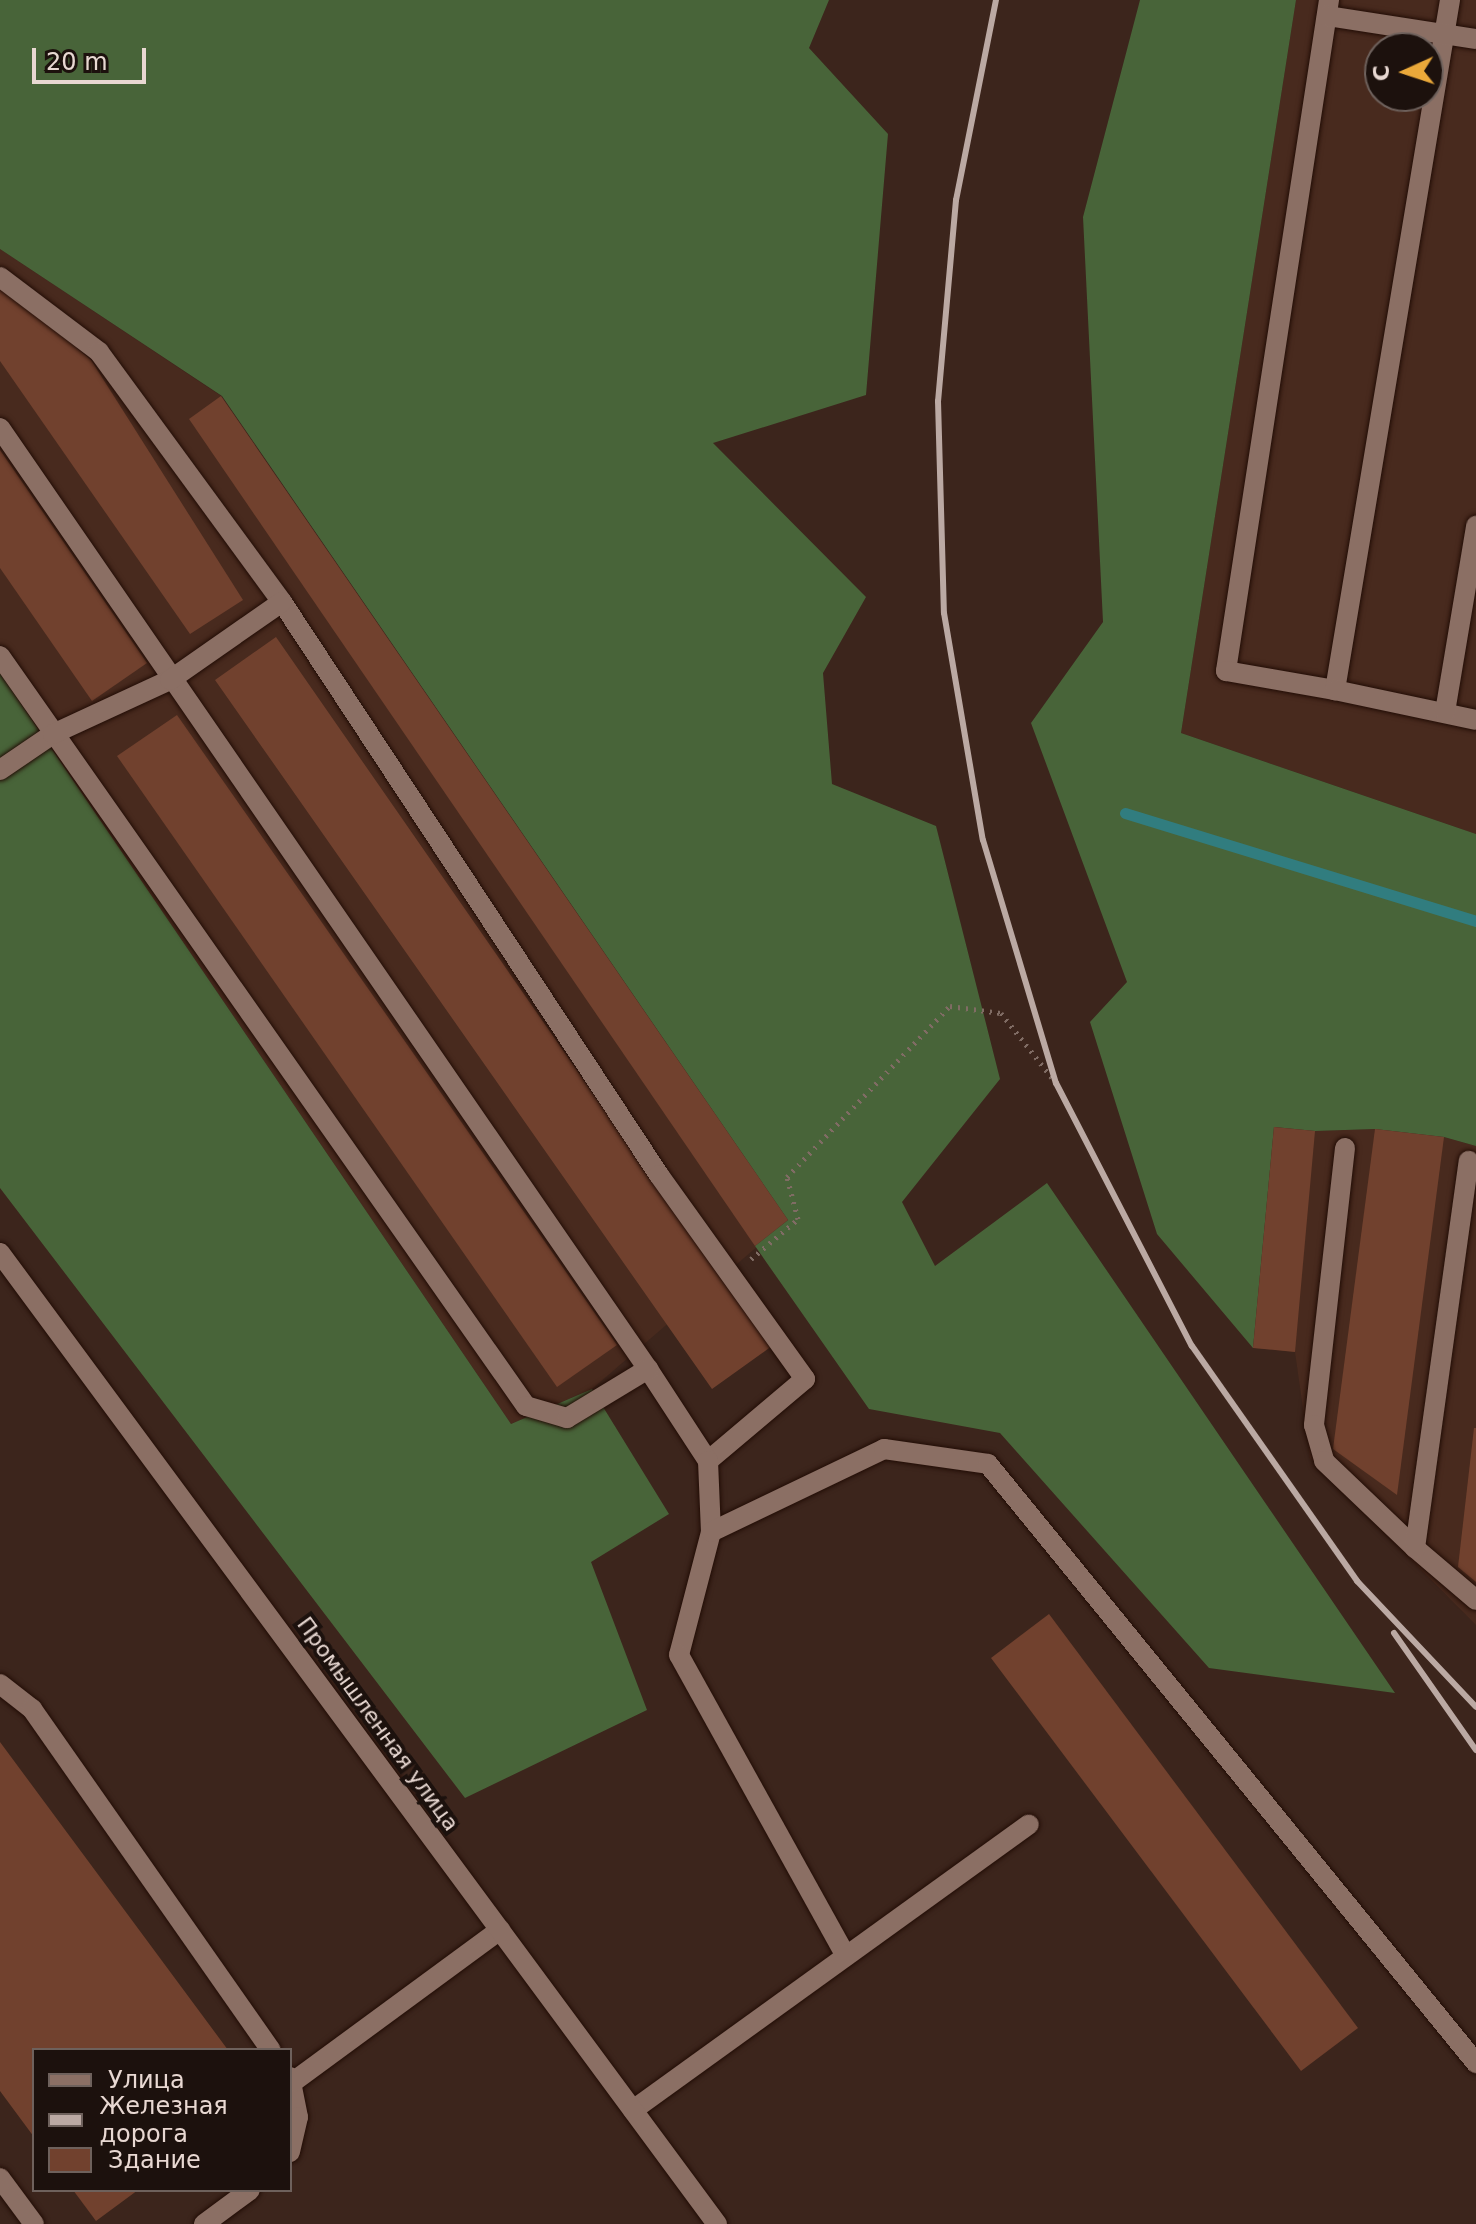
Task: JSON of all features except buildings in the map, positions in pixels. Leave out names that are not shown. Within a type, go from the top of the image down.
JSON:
[{"type":"street","points":[[1450,0],[1444,34],[1476,39]]},
{"type":"street","points":[[1435,32],[1328,8],[1226,671],[1476,720]]},
{"type":"street","points":[[1335,690],[1431,112]]},
{"type":"street","points":[[0,277],[99,352],[282,602],[659,1175],[805,1379],[708,1461]]},
{"type":"street","points":[[0,428],[170,680],[648,1369],[708,1461],[711,1532],[679,1655],[846,1956]]},
{"type":"street","points":[[1445,712],[1476,526]]},
{"type":"street","points":[[0,770],[53,734],[170,680],[282,602]]},
{"type":"street","points":[[0,656],[526,1406],[567,1418],[648,1369]]},
{"type":"street","points":[[1345,1148],[1314,1425],[1324,1461],[1415,1548],[1476,1600]]},
{"type":"street","points":[[1415,1548],[1469,1161]]},
{"type":"street","name":"Промышленная улица","points":[[0,1253],[717,2224]]},
{"type":"street","points":[[711,1532],[884,1449],[988,1464],[1476,2063]]},
{"type":"street","points":[[0,1684],[32,1709],[270,2048]]},
{"type":"street","points":[[633,2110],[1029,1824]]},
{"type":"street","points":[[292,2143],[298,2117],[292,2079],[500,1930]]},
{"type":"street","points":[[0,2178],[34,2224]]},
{"type":"street","points":[[204,2224],[247,2192]]},
{"type":"path","points":[[732,1275],[798,1219],[787,1177],[950,1006],[1001,1013],[1056,1083]]},
{"type":"shaded area","points":[[1296,0],[1476,0],[1476,834],[1181,733]]},
{"type":"shaded area","points":[[0,249],[221,396],[788,1220],[592,1389],[511,1424],[0,673]]},
{"type":"shaded area","points":[[1274,1127],[1315,1131],[1375,1129],[1444,1137],[1476,1146],[1476,1625],[1310,1458],[1295,1352],[1253,1348]]},
{"type":"green space","points":[[0,0],[829,0],[809,48],[888,134],[866,395],[713,443],[866,597],[823,673],[832,784],[936,826],[1000,1079],[902,1202],[935,1266],[1047,1183],[1395,1693],[1209,1668],[1000,1433],[869,1409],[755,1246],[788,1220],[222,396],[0,249]]},
{"type":"green space","points":[[1140,0],[1296,0],[1181,733],[1476,834],[1476,1146],[1444,1137],[1375,1129],[1315,1131],[1274,1127],[1253,1348],[1157,1234],[1090,1022],[1127,982],[1031,723],[1103,622],[1083,217]]},
{"type":"green space","points":[[0,673],[511,1424],[592,1389],[669,1514],[591,1562],[647,1710],[465,1798],[0,1188]]},
{"type":"waterway","points":[[1125,813],[1476,921]]},
{"type":"railway","points":[[996,0],[956,200],[938,401],[944,613],[983,840],[1056,1083],[1192,1346],[1357,1581],[1476,1707]]},
{"type":"railway","points":[[1394,1633],[1476,1750]]}]
